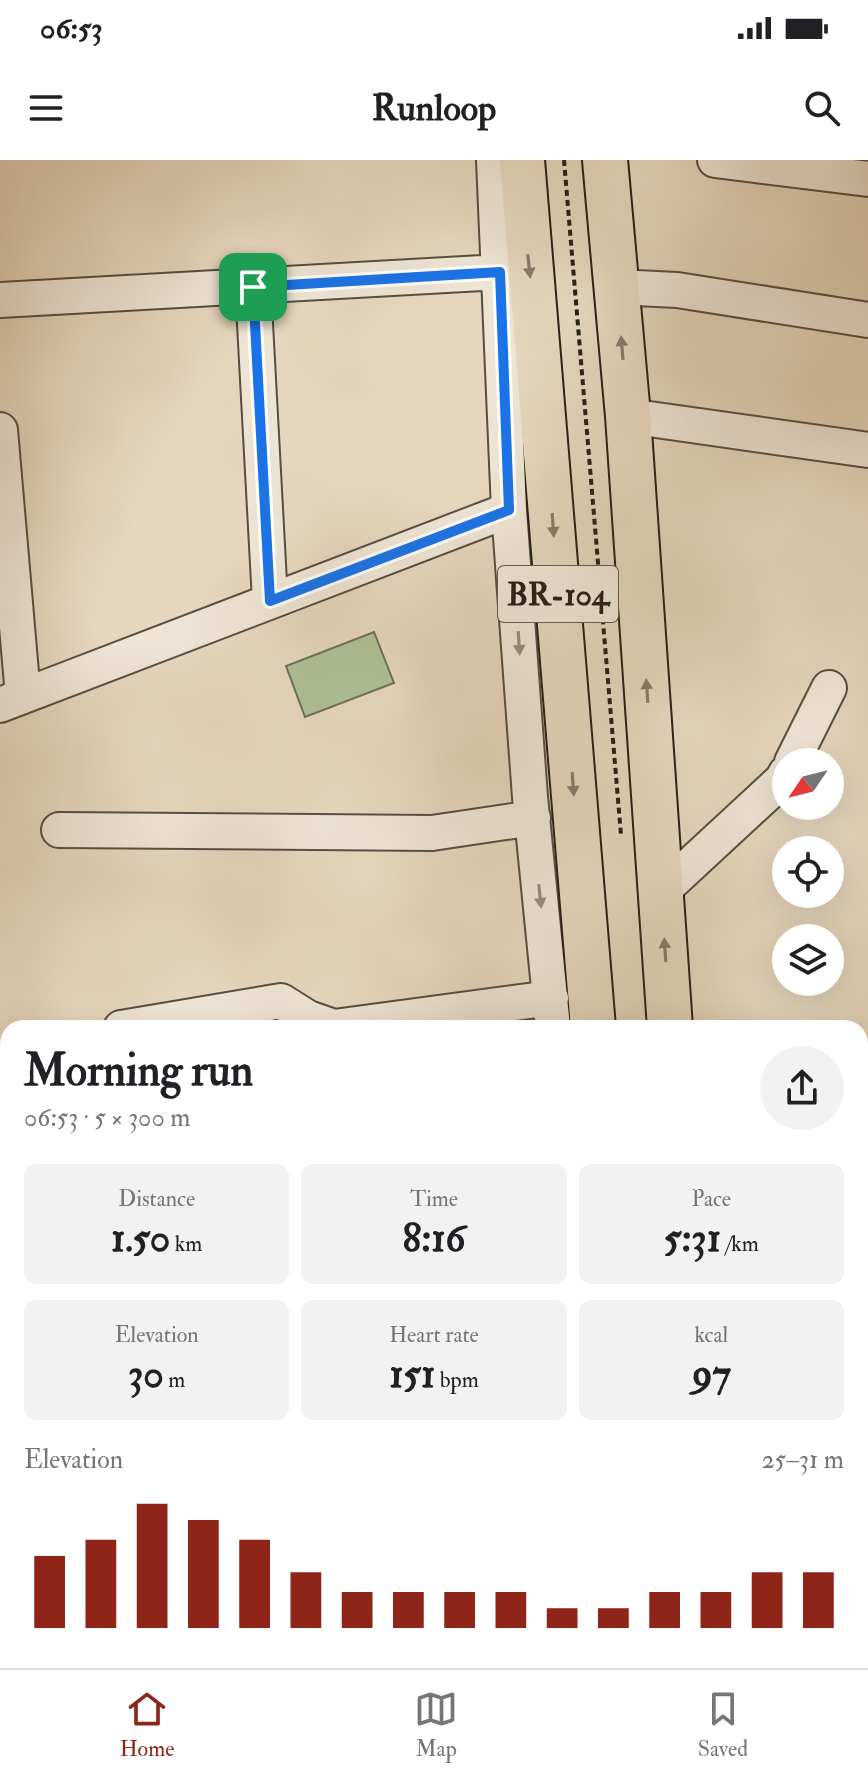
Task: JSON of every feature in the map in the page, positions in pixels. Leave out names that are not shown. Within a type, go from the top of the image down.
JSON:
[{"type":"highway","name":"BR-104","points":[[522,160],[592,1020]]},
{"type":"highway","name":"BR-104","points":[[605,160],[628,416],[669,1020]]},
{"type":"street","points":[[459,1020],[552,1013],[509,510],[494,160]]},
{"type":"street","points":[[715,160],[868,179]]},
{"type":"street","points":[[0,300],[500,272]]},
{"type":"street","points":[[253,287],[270,601]]},
{"type":"street","points":[[616,287],[677,290],[868,320]]},
{"type":"street","points":[[628,416],[868,450]]},
{"type":"street","points":[[0,430],[12,701],[509,510]]},
{"type":"street","points":[[799,748],[829,688]]},
{"type":"street","points":[[661,892],[772,789]]},
{"type":"street","points":[[59,830],[432,833],[533,818]]},
{"type":"street","points":[[168,1020],[281,1001],[314,1020]]},
{"type":"path","points":[[564,160],[621,847]]},
{"type":"green space","points":[[374,632],[394,683],[305,717],[286,666]]},
{"type":"route","points":[[500,272],[509,510],[270,601],[253,287],[500,272]]}]
